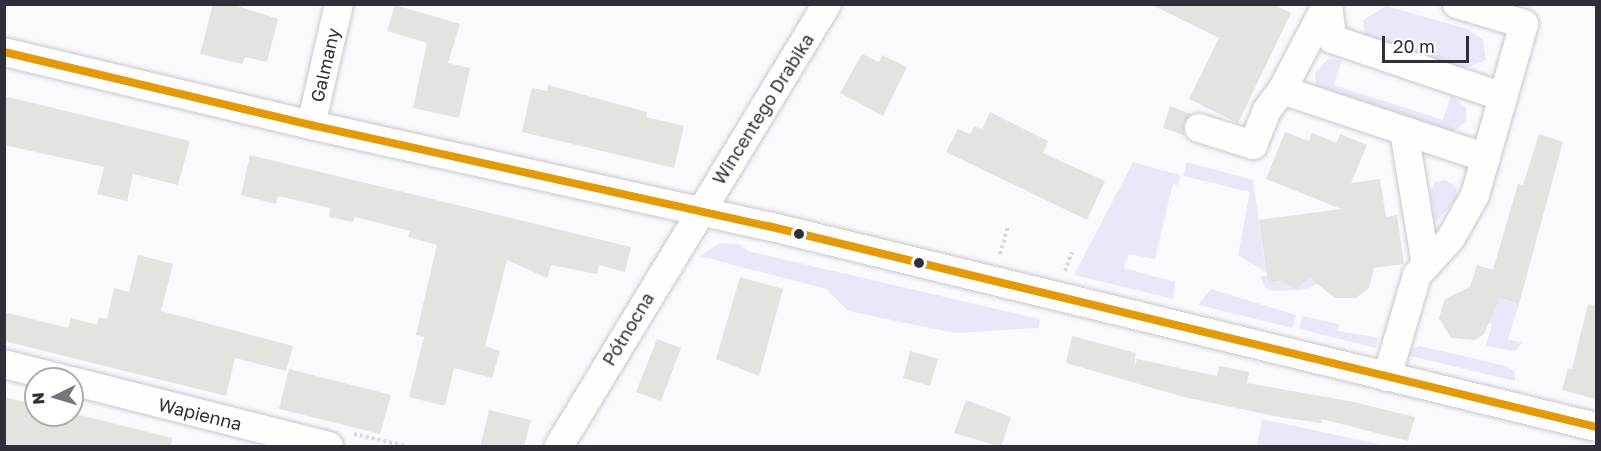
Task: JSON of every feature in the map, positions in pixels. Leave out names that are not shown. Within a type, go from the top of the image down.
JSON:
[{"type":"street","name":"Galmany","points":[[311,125],[339,4]]},
{"type":"street","name":"Wincentego Drabika","points":[[698,212],[827,4]]},
{"type":"street","points":[[1199,128],[1253,145],[1267,110],[1281,90],[1327,4]]},
{"type":"street","points":[[1327,4],[1332,39],[1503,97]]},
{"type":"street","points":[[1387,377],[1404,311],[1417,275],[1451,237],[1470,204],[1503,97],[1532,14],[1457,4]]},
{"type":"street","points":[[4,52],[311,125],[698,212],[768,225],[1596,427]]},
{"type":"street","points":[[1281,90],[1486,158]]},
{"type":"street","points":[[1404,131],[1426,265]]},
{"type":"street","name":"Północna","points":[[559,447],[698,212]]},
{"type":"street","points":[[4,364],[24,369]]},
{"type":"street","name":"Wapienna","points":[[84,384],[329,447]]},
{"type":"path","points":[[998,262],[1008,226]]},
{"type":"path","points":[[1063,278],[1072,252]]},
{"type":"shaded area","points":[[1386,6],[1468,29],[1483,40],[1486,60],[1463,69],[1365,38],[1363,20]]},
{"type":"shaded area","points":[[1328,59],[1342,60],[1334,85],[1443,120],[1451,95],[1466,108],[1466,121],[1452,133],[1317,88],[1315,73]]},
{"type":"shaded area","points":[[1133,162],[1180,175],[1178,185],[1173,184],[1155,259],[1129,254],[1124,268],[1175,282],[1173,299],[1074,275]]},
{"type":"shaded area","points":[[1187,162],[1253,180],[1266,272],[1238,255],[1250,192],[1183,176]]},
{"type":"shaded area","points":[[1445,180],[1456,187],[1458,197],[1436,222],[1430,192],[1435,182]]},
{"type":"shaded area","points":[[720,243],[739,244],[748,251],[1040,319],[1039,328],[954,333],[848,311],[826,289],[700,256]]},
{"type":"shaded area","points":[[1260,276],[1267,276],[1268,283],[1317,276],[1320,283],[1302,290],[1276,291],[1266,289]]},
{"type":"shaded area","points":[[1211,289],[1296,315],[1293,328],[1198,305]]},
{"type":"shaded area","points":[[1478,292],[1519,304],[1508,339],[1522,343],[1515,351],[1486,346],[1492,324],[1488,323]]},
{"type":"shaded area","points":[[1302,316],[1339,324],[1338,331],[1378,338],[1376,348],[1299,329]]},
{"type":"shaded area","points":[[1420,346],[1506,366],[1515,372],[1515,381],[1410,356],[1411,349]]},
{"type":"shaded area","points":[[1262,419],[1388,446],[1257,446]]},
{"type":"building","points":[[213,4],[231,4],[278,19],[267,62],[245,57],[242,64],[200,54]]},
{"type":"building","points":[[1150,4],[1273,4],[1291,13],[1238,123],[1189,99],[1219,38]]},
{"type":"building","points":[[395,5],[460,24],[448,63],[470,68],[459,118],[413,108],[427,43],[387,31]]},
{"type":"building","points":[[862,54],[879,62],[882,55],[907,67],[883,116],[840,93]]},
{"type":"building","points":[[548,85],[647,112],[646,117],[684,126],[674,168],[522,132],[532,88],[547,91]]},
{"type":"building","points":[[4,96],[190,141],[178,185],[133,174],[127,201],[97,194],[104,167],[4,145]]},
{"type":"building","points":[[1170,106],[1191,114],[1184,123],[1184,135],[1163,128]]},
{"type":"building","points":[[990,112],[1048,141],[1043,153],[1105,181],[1087,220],[946,152],[958,129],[970,134],[974,126],[982,129]]},
{"type":"building","points":[[1285,132],[1309,141],[1312,133],[1337,143],[1340,134],[1367,145],[1351,183],[1380,179],[1386,217],[1397,215],[1404,264],[1374,268],[1369,288],[1356,298],[1335,298],[1310,278],[1295,289],[1280,281],[1268,283],[1259,220],[1341,209],[1266,179]]},
{"type":"building","points":[[1539,134],[1563,142],[1519,304],[1500,298],[1484,334],[1475,340],[1451,338],[1439,318],[1445,299],[1470,287],[1477,265],[1493,270],[1518,184],[1523,185]]},
{"type":"building","points":[[250,155],[631,247],[625,272],[599,265],[597,274],[551,265],[547,278],[507,260],[485,346],[500,351],[492,378],[454,368],[445,406],[409,397],[424,337],[416,335],[437,245],[408,237],[410,231],[355,217],[353,222],[329,217],[330,208],[278,196],[276,204],[241,195]]},
{"type":"building","points":[[138,255],[173,264],[161,311],[293,346],[286,371],[235,358],[226,396],[4,341],[4,312],[68,328],[71,318],[97,325],[99,317],[107,319],[114,288],[129,292]]},
{"type":"building","points":[[740,277],[783,289],[759,376],[716,359]]},
{"type":"building","points":[[1588,304],[1596,306],[1596,399],[1562,390],[1568,368],[1572,369]]},
{"type":"building","points":[[1072,336],[1136,353],[1134,369],[1137,359],[1217,376],[1219,366],[1249,372],[1247,383],[1354,402],[1415,417],[1408,441],[1322,419],[1321,423],[1279,417],[1184,397],[1066,363]]},
{"type":"building","points":[[657,339],[681,348],[661,401],[636,392]]},
{"type":"building","points":[[910,351],[938,359],[930,386],[903,378]]},
{"type":"building","points":[[289,369],[391,395],[380,434],[279,409]]},
{"type":"building","points":[[4,397],[24,402],[24,427],[84,427],[84,416],[172,438],[171,447],[4,447]]},
{"type":"building","points":[[966,400],[1011,417],[1001,447],[954,433]]},
{"type":"building","points":[[489,410],[531,420],[524,447],[480,447]]},
{"type":"transit line","points":[[4,52],[311,125],[768,226],[1596,427]]}]
